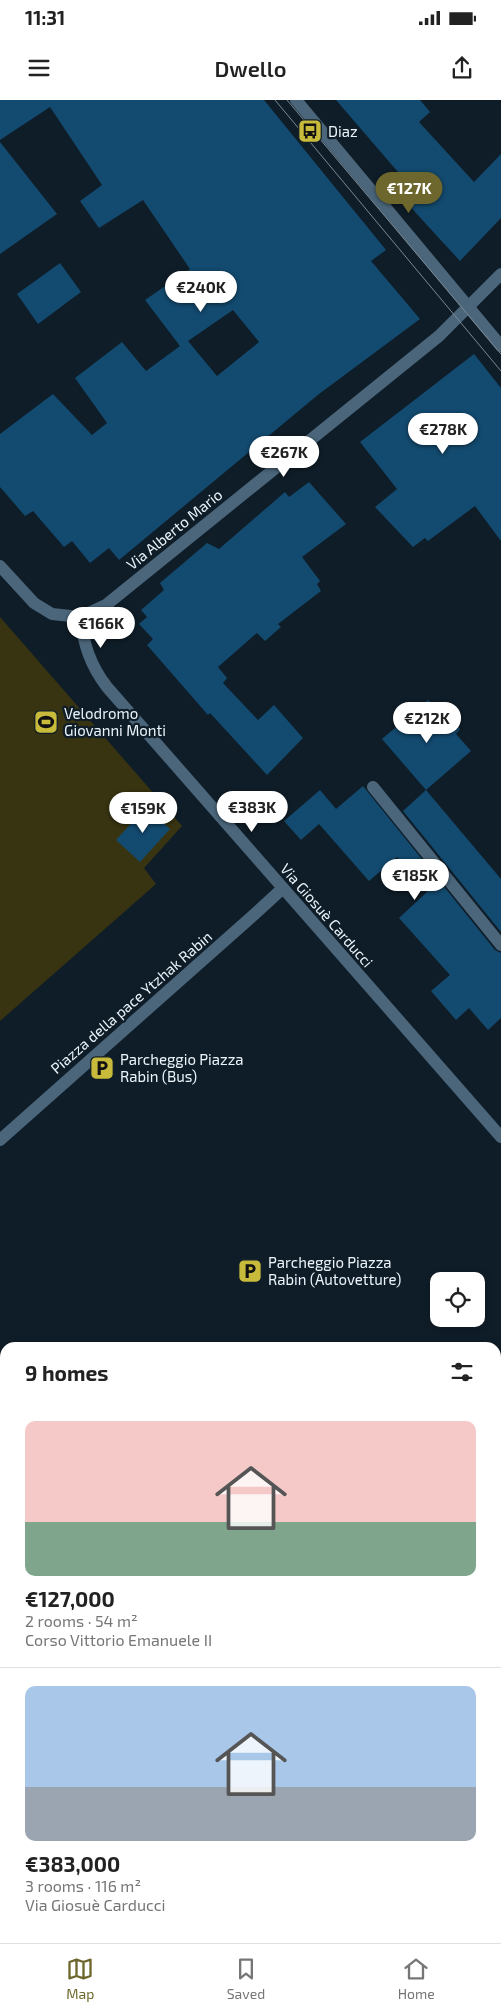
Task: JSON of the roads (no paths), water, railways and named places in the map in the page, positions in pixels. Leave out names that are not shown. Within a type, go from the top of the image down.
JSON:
[{"type":"street","points":[[296,100],[501,346]]},
{"type":"street","name":"Via Alberto Mario","points":[[80,617],[106,606],[439,336],[501,274]]},
{"type":"street","points":[[0,566],[34,602],[52,614],[80,617]]},
{"type":"street","name":"Via Giosuè Carducci","points":[[80,617],[88,654],[95,671],[103,682],[282,889],[501,1137]]},
{"type":"street","points":[[374,787],[501,945]]},
{"type":"street","name":"Piazza della pace Ytzhak Rabin","points":[[0,1140],[282,889]]},
{"type":"tram line","points":[[275,100],[501,371]]},
{"type":"tram line","points":[[287,100],[501,354]]},
{"type":"place","name":"Diaz","points":[[310,131]]},
{"type":"place","name":"Velodromo Giovanni Monti","points":[[46,722]]},
{"type":"place","name":"Parcheggio Piazza Rabin (Bus)","points":[[102,1068]]},
{"type":"place","name":"Parcheggio Piazza Rabin (Autovetture)","points":[[250,1271]]}]
